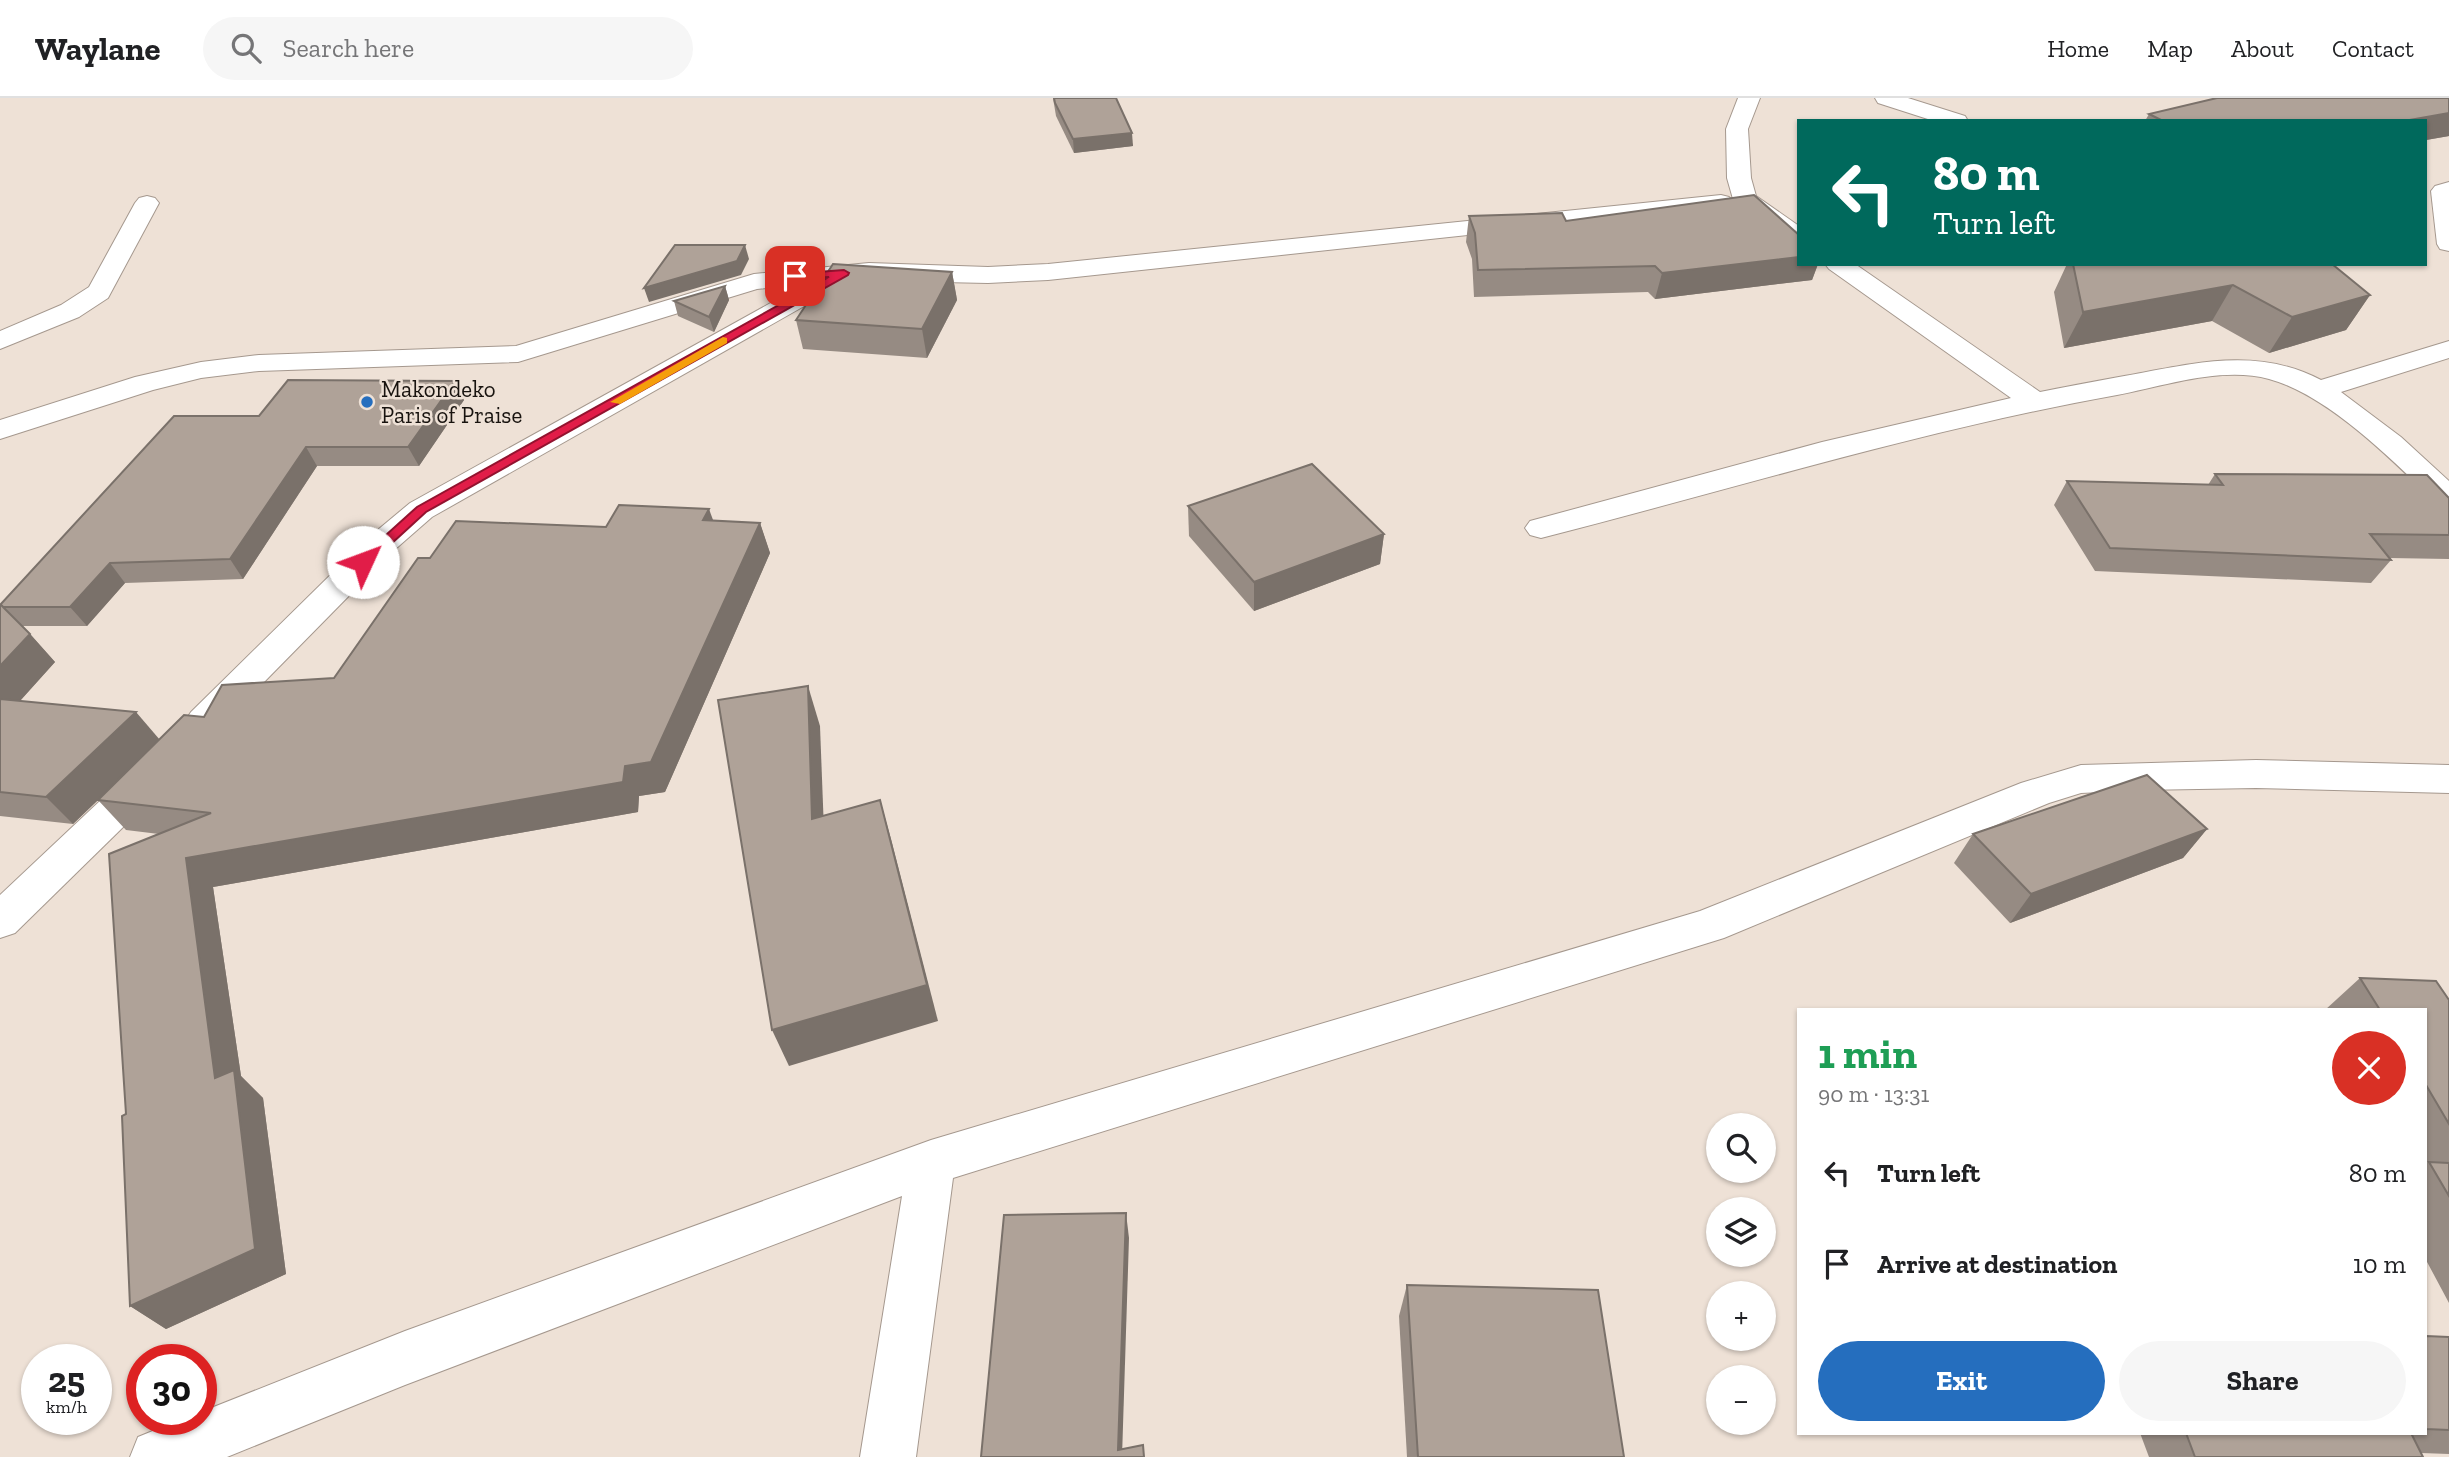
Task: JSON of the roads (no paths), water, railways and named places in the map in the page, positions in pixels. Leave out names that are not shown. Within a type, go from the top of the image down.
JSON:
[{"type":"street","points":[[1745,200],[1739,178],[1737,129],[1749,98]]},
{"type":"street","points":[[1886,98],[1951,119]]},
{"type":"street","points":[[2427,179],[2449,187]]},
{"type":"street","points":[[2449,187],[2443,191],[2449,244]]},
{"type":"street","points":[[0,430],[145,383],[201,370],[271,362],[518,354],[754,282],[869,271],[988,275],[1048,272],[1745,200],[1797,236]]},
{"type":"street","points":[[0,341],[70,311],[99,292],[147,202]]},
{"type":"street","points":[[1841,266],[2033,400]]},
{"type":"street","points":[[0,921],[111,817],[380,545],[421,510],[844,273]]},
{"type":"street","points":[[2318,390],[2449,349]]},
{"type":"street","points":[[1541,528],[1861,442],[2033,400],[2226,367],[2274,371],[2318,390],[2406,455],[2449,498]]},
{"type":"street","points":[[158,1457],[418,1353],[931,1162],[1709,926],[2035,793],[2081,779],[2256,775],[2449,779]]},
{"type":"street","points":[[888,1457],[931,1162]]},
{"type":"place","name":"Makondeko Paris of Praise","points":[[367,402]]}]
